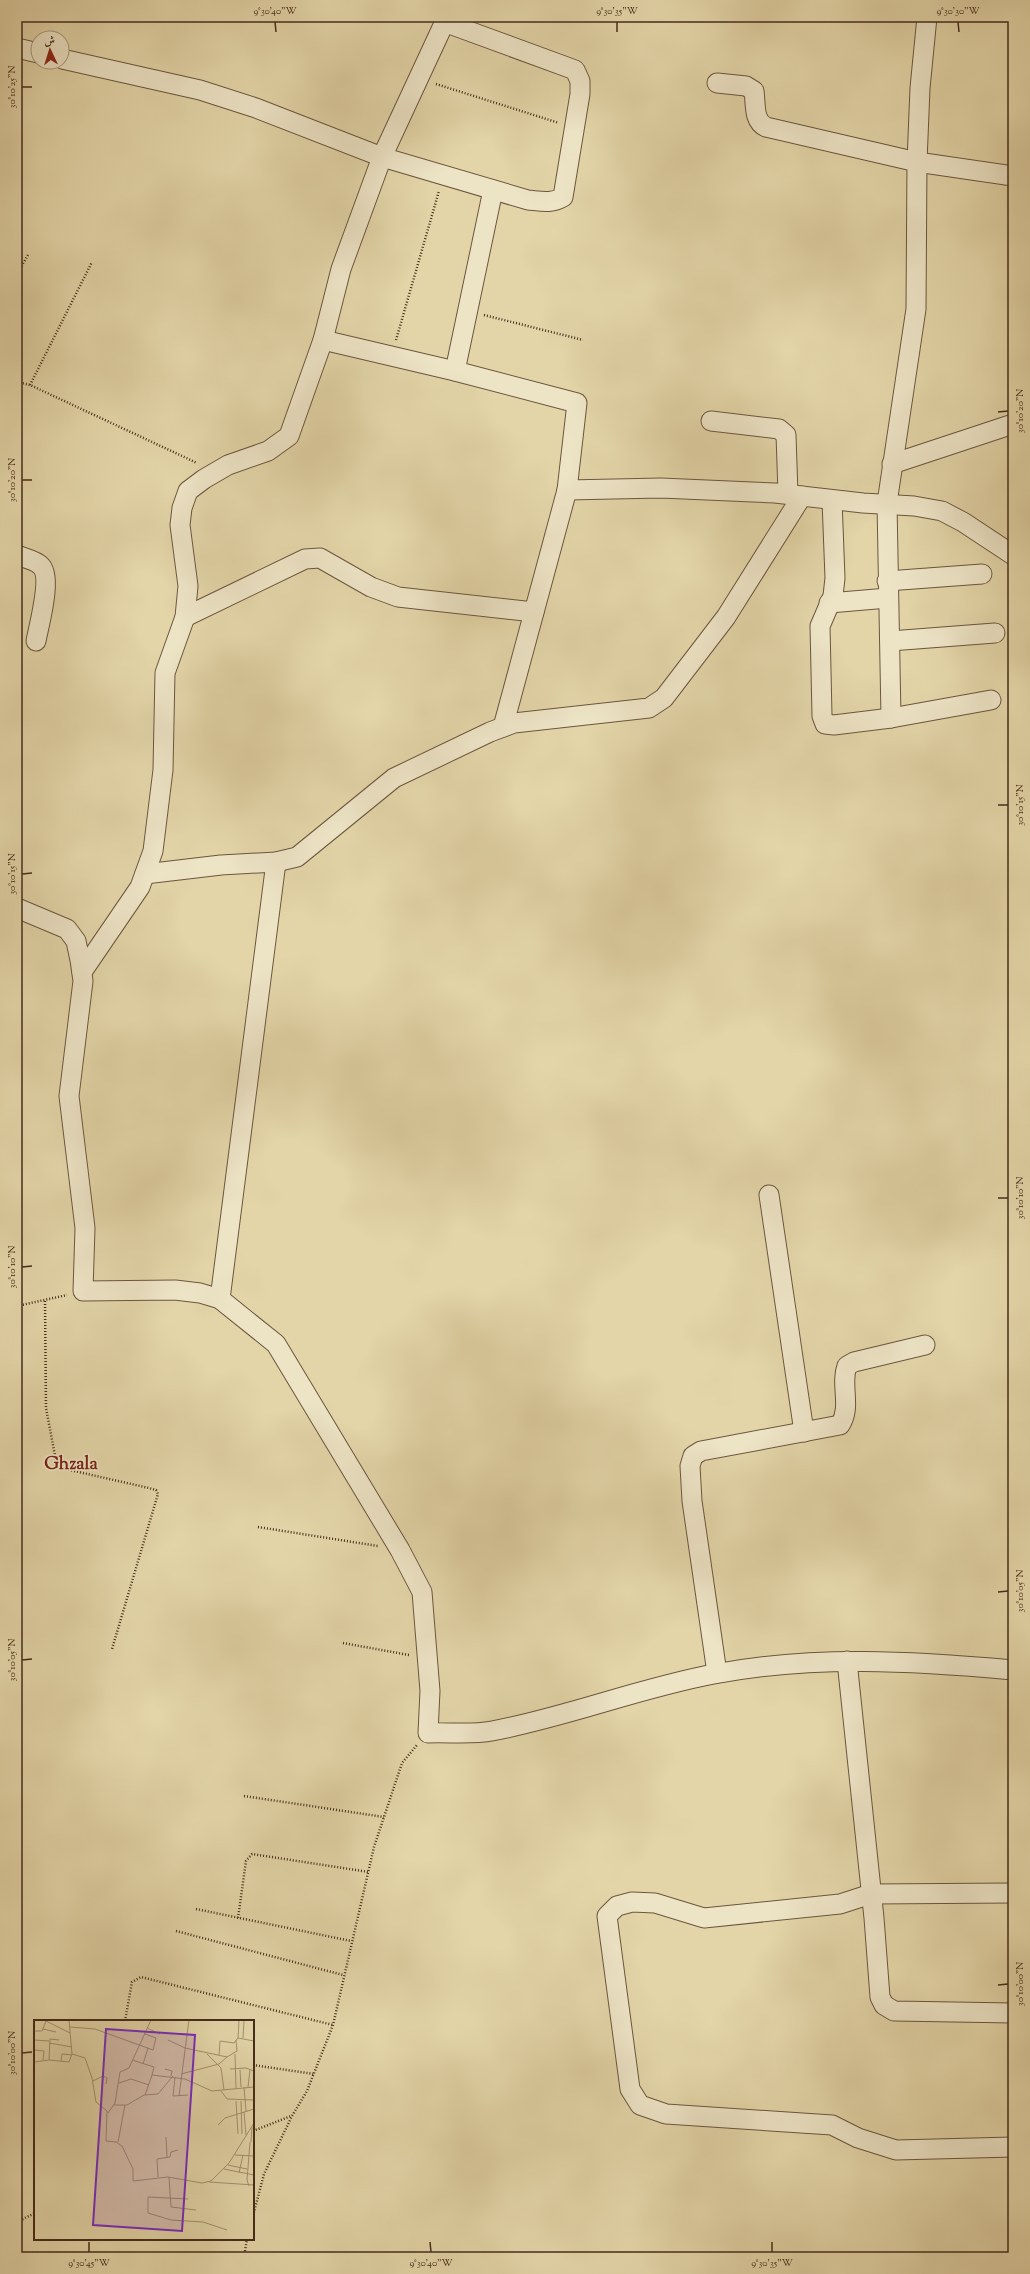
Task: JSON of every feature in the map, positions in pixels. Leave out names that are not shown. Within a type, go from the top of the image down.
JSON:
[{"type":"street","points":[[891,718],[887,504],[916,309],[917,162],[920,88],[927,17]]},
{"type":"street","points":[[70,61],[200,90],[256,108],[382,157],[528,200],[548,202],[563,197],[580,81],[575,70],[445,20],[382,157],[341,269],[323,340],[289,436],[268,451],[228,465],[215,472],[188,491],[182,508],[180,525],[188,586],[185,617],[165,673],[163,770],[153,851],[140,887],[82,972]]},
{"type":"street","points":[[17,48],[30,51]]},
{"type":"street","points":[[717,82],[746,86],[754,91],[757,118],[760,124],[766,127],[917,162],[1013,176]]},
{"type":"street","points":[[456,371],[493,190]]},
{"type":"street","points":[[323,340],[456,371],[577,403],[567,490],[503,727]]},
{"type":"street","points":[[145,874],[222,865],[276,862],[297,857],[394,778],[446,752],[503,727],[514,723],[562,716],[649,708],[664,698],[726,618],[795,495],[786,435],[779,429],[711,421]]},
{"type":"street","points":[[892,464],[1013,424]]},
{"type":"street","points":[[567,490],[661,488],[795,495],[832,500],[887,504],[942,512],[963,522],[1013,555]]},
{"type":"street","points":[[832,500],[835,578],[833,596],[820,626],[822,716],[825,724],[834,725],[891,718],[991,700]]},
{"type":"street","points":[[17,555],[40,564],[46,572],[46,583],[36,641]]},
{"type":"street","points":[[185,617],[305,559],[320,558],[371,587],[398,597],[534,612]]},
{"type":"street","points":[[829,603],[888,590],[982,574]]},
{"type":"street","points":[[890,641],[995,633]]},
{"type":"street","points":[[220,1299],[276,862]]},
{"type":"street","points":[[17,908],[67,929],[76,942],[82,972],[83,981],[69,1096],[86,1228],[83,1291],[175,1290],[220,1299],[276,1344],[400,1550],[422,1592],[430,1691],[428,1733],[491,1731],[594,1707],[717,1673],[756,1667],[847,1662],[921,1662],[1013,1670]]},
{"type":"street","points":[[769,1195],[804,1432]]},
{"type":"street","points":[[717,1673],[692,1501],[690,1466],[693,1456],[701,1451],[840,1425],[844,1418],[846,1404],[844,1372],[847,1366],[854,1362],[925,1345]]},
{"type":"street","points":[[847,1662],[872,1894],[880,1997],[884,2005],[894,2011],[1013,2013]]},
{"type":"street","points":[[1013,1893],[872,1894],[840,1904],[704,1918],[655,1903],[632,1902],[617,1906],[607,1916],[630,2089],[640,2105],[666,2114],[832,2125],[858,2138],[896,2150],[1013,2147]]},
{"type":"path","points":[[418,78],[574,128]]},
{"type":"path","points":[[392,356],[443,175]]},
{"type":"path","points":[[17,274],[28,255]]},
{"type":"path","points":[[30,385],[92,262]]},
{"type":"path","points":[[468,311],[583,340]]},
{"type":"path","points":[[17,382],[30,385],[215,472]]},
{"type":"path","points":[[17,1306],[45,1301],[83,1291]]},
{"type":"path","points":[[45,1301],[46,1408],[56,1462],[62,1468],[149,1488],[156,1490],[158,1494],[112,1649]]},
{"type":"path","points":[[258,1528],[400,1550]]},
{"type":"path","points":[[343,1643],[428,1658]]},
{"type":"path","points":[[254,2212],[264,2174],[292,2116],[307,2091],[333,2025],[351,1941],[369,1872],[384,1817],[402,1763],[428,1733]]},
{"type":"path","points":[[244,1796],[384,1817]]},
{"type":"path","points":[[238,1918],[246,1861],[252,1854],[369,1872]]},
{"type":"path","points":[[196,1909],[351,1941]]},
{"type":"path","points":[[176,1932],[343,1975]]},
{"type":"path","points":[[125,2020],[132,1982],[141,1977],[333,2025]]},
{"type":"path","points":[[254,2065],[314,2074]]},
{"type":"path","points":[[254,2132],[292,2116]]},
{"type":"path","points":[[17,2222],[34,2214]]},
{"type":"path","points":[[244,2257],[247,2240]]},
{"type":"district","name":"Ghzala","points":[[71,1463]]}]
